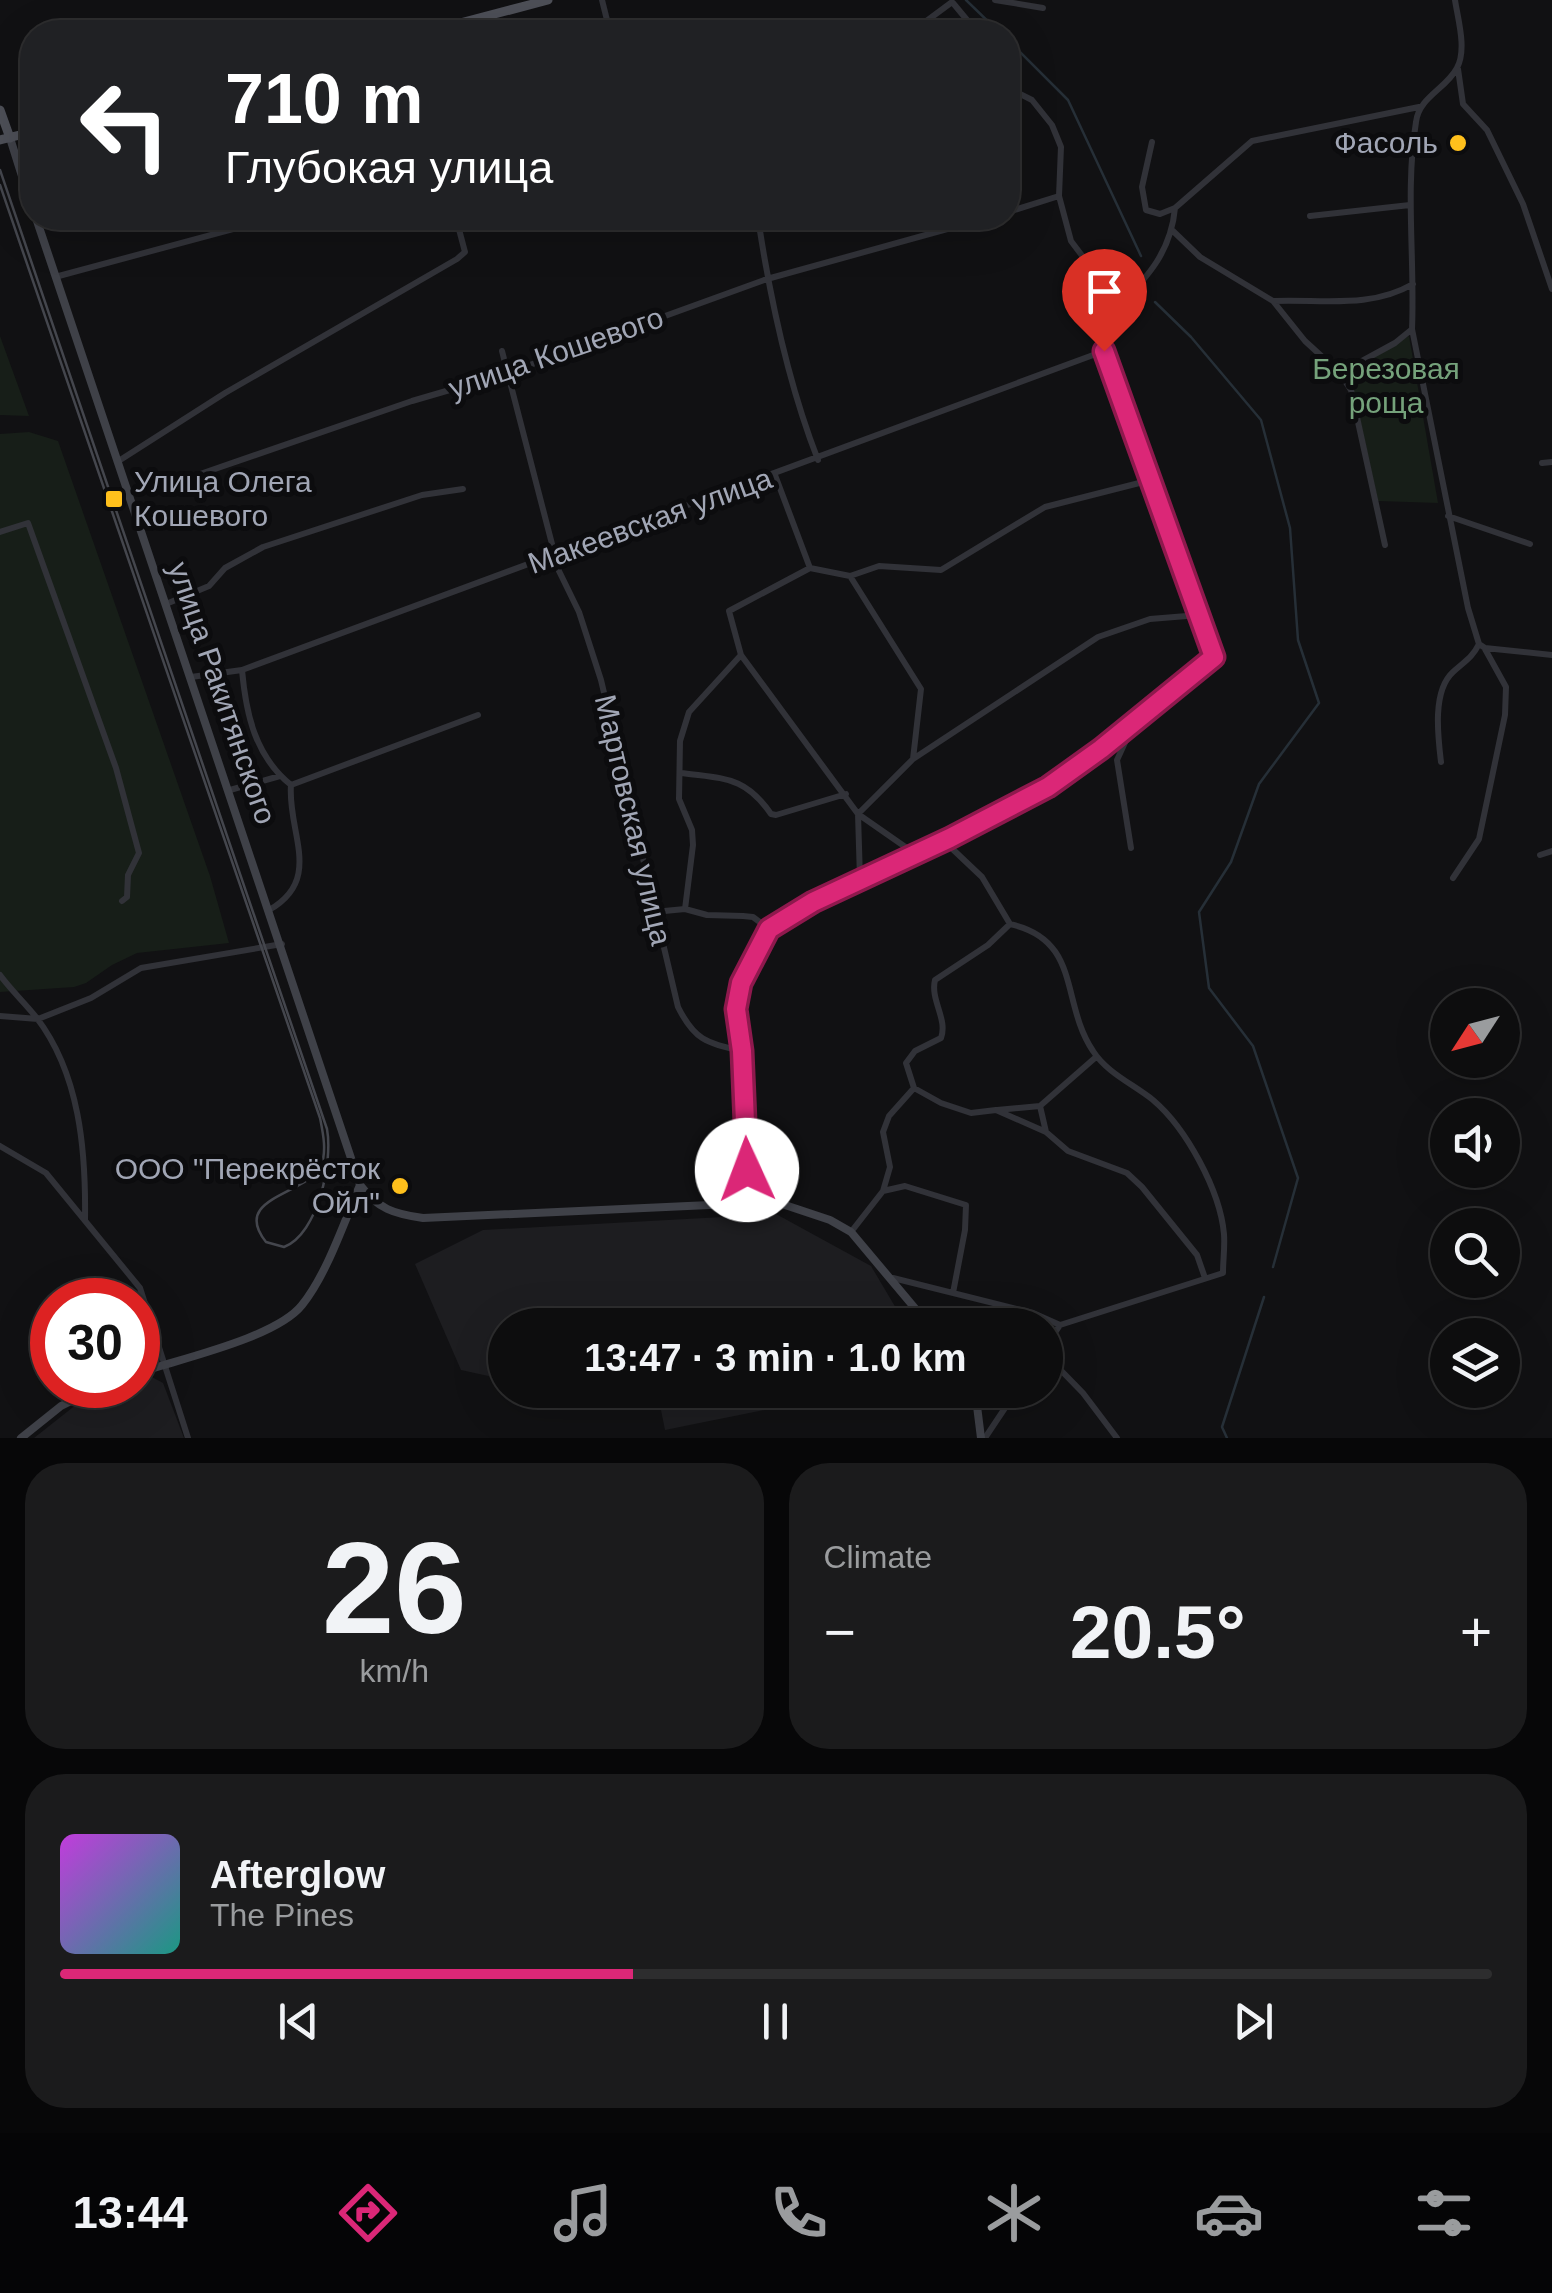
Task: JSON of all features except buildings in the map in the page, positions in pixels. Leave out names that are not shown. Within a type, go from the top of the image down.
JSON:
[{"type":"main road","points":[[472,20],[548,0]]},
{"type":"main road","points":[[0,110],[5,139],[20,177]]},
{"type":"main road","name":"улица Ракитянского","points":[[40,230],[360,1185]]},
{"type":"main road","points":[[160,1366],[266,1331],[301,1308],[360,1185],[386,1211],[423,1218],[776,1202],[818,1215],[851,1232],[916,1308]]},
{"type":"main road","points":[[20,1438],[58,1408]]},
{"type":"main road","points":[[979,1408],[983,1438]]},
{"type":"street","points":[[994,0],[1043,8]]},
{"type":"street","points":[[1455,0],[1461,38],[1458,68],[1463,104],[1488,130],[1524,204],[1551,284]]},
{"type":"street","points":[[927,20],[952,1]]},
{"type":"street","points":[[1454,878],[1478,839],[1504,715],[1506,687],[1482,646],[1468,608],[1412,329],[1410,205],[1415,122],[1419,107],[1458,68]]},
{"type":"street","points":[[1020,91],[1052,125],[1061,147],[1059,196],[1071,241],[1120,306]]},
{"type":"street","points":[[1152,142],[1142,187],[1146,210],[1160,214],[1176,208],[1252,140],[1419,107]]},
{"type":"street","points":[[1020,208],[1059,196]]},
{"type":"street","points":[[1310,216],[1410,205]]},
{"type":"street","points":[[739,1201],[747,1170],[742,1051],[736,1009],[741,983],[769,929],[813,902],[1048,787],[1214,657],[1104,351],[1120,306],[1157,267],[1173,231],[1176,208]]},
{"type":"street","points":[[55,277],[229,230]]},
{"type":"street","points":[[116,462],[241,384],[457,259],[465,252],[460,230]]},
{"type":"street","points":[[760,230],[768,279],[818,460]]},
{"type":"street","name":"улица Кошевого","points":[[127,494],[180,481],[412,400],[508,373],[768,279],[944,230]]},
{"type":"street","points":[[1173,231],[1200,258],[1273,301],[1305,341],[1340,373],[1351,390],[1385,545]]},
{"type":"street","points":[[1273,301],[1318,299],[1347,303],[1396,294],[1414,284]]},
{"type":"street","points":[[1340,373],[1396,344],[1412,329]]},
{"type":"street","name":"Макеевская улица","points":[[191,676],[242,670],[775,476],[1104,351]]},
{"type":"street","name":"Мартовская улица","points":[[502,352],[559,570],[579,612],[601,680],[678,1007],[687,1026],[710,1044],[742,1051]]},
{"type":"street","points":[[1542,464],[1552,462]]},
{"type":"street","points":[[775,476],[810,568]]},
{"type":"street","points":[[915,854],[858,814],[741,655],[730,611],[810,568],[850,576],[879,566],[941,570],[1044,507],[1151,480]]},
{"type":"street","points":[[166,604],[209,586],[224,568],[263,546],[422,495],[463,489]]},
{"type":"street","points":[[1448,516],[1530,544]]},
{"type":"street","points":[[0,532],[28,523],[116,768],[139,853],[128,875],[127,896],[122,902]]},
{"type":"street","points":[[850,576],[922,689],[913,760]]},
{"type":"street","points":[[860,879],[858,814],[913,760],[1098,637],[1150,619],[1199,615]]},
{"type":"street","points":[[1482,646],[1550,654],[1552,643]]},
{"type":"street","points":[[1441,762],[1435,718],[1443,690],[1450,674],[1470,661],[1482,646]]},
{"type":"street","points":[[685,908],[693,844],[692,830],[679,799],[680,741],[689,712],[741,655]]},
{"type":"street","points":[[242,670],[247,714],[260,747],[291,785]]},
{"type":"street","points":[[291,785],[478,715]]},
{"type":"street","points":[[1131,848],[1117,760],[1136,720]]},
{"type":"street","points":[[1101,749],[1117,760]]},
{"type":"street","points":[[682,773],[725,778],[752,789],[776,815],[846,794]]},
{"type":"street","points":[[230,790],[280,776]]},
{"type":"street","points":[[269,910],[284,902],[294,888],[301,863],[290,803],[291,785]]},
{"type":"street","points":[[944,840],[982,877],[1010,924],[1031,929],[1052,943],[1084,1036],[1096,1057],[1154,1100],[1190,1142],[1215,1198],[1224,1232],[1223,1273],[1063,1324]]},
{"type":"street","points":[[1540,854],[1552,852]]},
{"type":"street","points":[[654,912],[685,908],[707,914],[753,917],[769,929]]},
{"type":"street","points":[[1010,924],[988,945],[935,980],[934,995],[944,1030],[940,1038],[915,1051],[906,1063],[914,1088],[971,1113],[1040,1106],[1096,1057]]},
{"type":"street","points":[[0,1016],[38,1019],[91,998],[141,968],[282,944]]},
{"type":"street","points":[[0,975],[38,1019],[66,1073],[80,1126],[86,1171],[85,1221]]},
{"type":"street","points":[[851,1232],[883,1191],[890,1167],[882,1132],[889,1116],[914,1088]]},
{"type":"street","points":[[1040,1106],[1046,1132]]},
{"type":"street","points":[[996,1110],[1046,1132],[1068,1151],[1127,1174],[1142,1186],[1197,1255],[1204,1278]]},
{"type":"street","points":[[0,1146],[46,1173],[140,1288],[188,1438]]},
{"type":"street","points":[[883,1191],[905,1186],[966,1205],[966,1230],[953,1293]]},
{"type":"street","points":[[892,1278],[1013,1308]]},
{"type":"street","points":[[1063,1370],[1117,1438]]},
{"type":"street","points":[[983,1438],[1004,1408]]},
{"type":"shaded area","points":[[776,1214],[871,1266],[896,1308],[488,1308],[488,1376],[461,1370],[415,1264],[483,1230]]},
{"type":"shaded area","points":[[160,1381],[184,1438],[34,1438],[72,1408],[160,1408]]},
{"type":"shaded area","points":[[661,1408],[774,1408],[665,1430]]},
{"type":"green space","points":[[0,336],[29,416],[0,415]]},
{"type":"green space","name":"Березовая роща","points":[[1409,336],[1438,503],[1378,501],[1349,369]]},
{"type":"green space","points":[[29,432],[58,441],[210,876],[229,943],[137,953],[74,987],[0,992],[0,434]]},
{"type":"waterway","points":[[966,0],[987,20]]},
{"type":"waterway","points":[[1020,52],[1068,100],[1141,256]]},
{"type":"waterway","points":[[1155,302],[1191,337],[1261,420],[1290,528],[1298,640],[1319,703],[1259,784],[1231,862],[1199,912],[1209,988],[1253,1046],[1298,1178],[1273,1267]]},
{"type":"waterway","points":[[1227,1438],[1222,1427],[1264,1297]]},
{"type":"tram line","points":[[0,170],[20,229]]},
{"type":"tram line","points":[[0,185],[320,1118],[324,1148],[321,1166],[313,1176],[275,1198],[257,1215],[257,1227],[266,1242],[284,1247],[296,1240],[314,1213],[328,1160],[327,1129],[20,230]]},
{"type":"place","name":"Фасоль","points":[[1458,143]]},
{"type":"place","name":"Улица Олега Кошевого","points":[[114,499]]},
{"type":"place","name":"ООО \"Перекрёсток Ойл\"","points":[[400,1186]]},
{"type":"route","points":[[747,1170],[742,1051],[736,1009],[741,983],[769,929],[813,902],[1048,787],[1214,657],[1104,351]]}]
